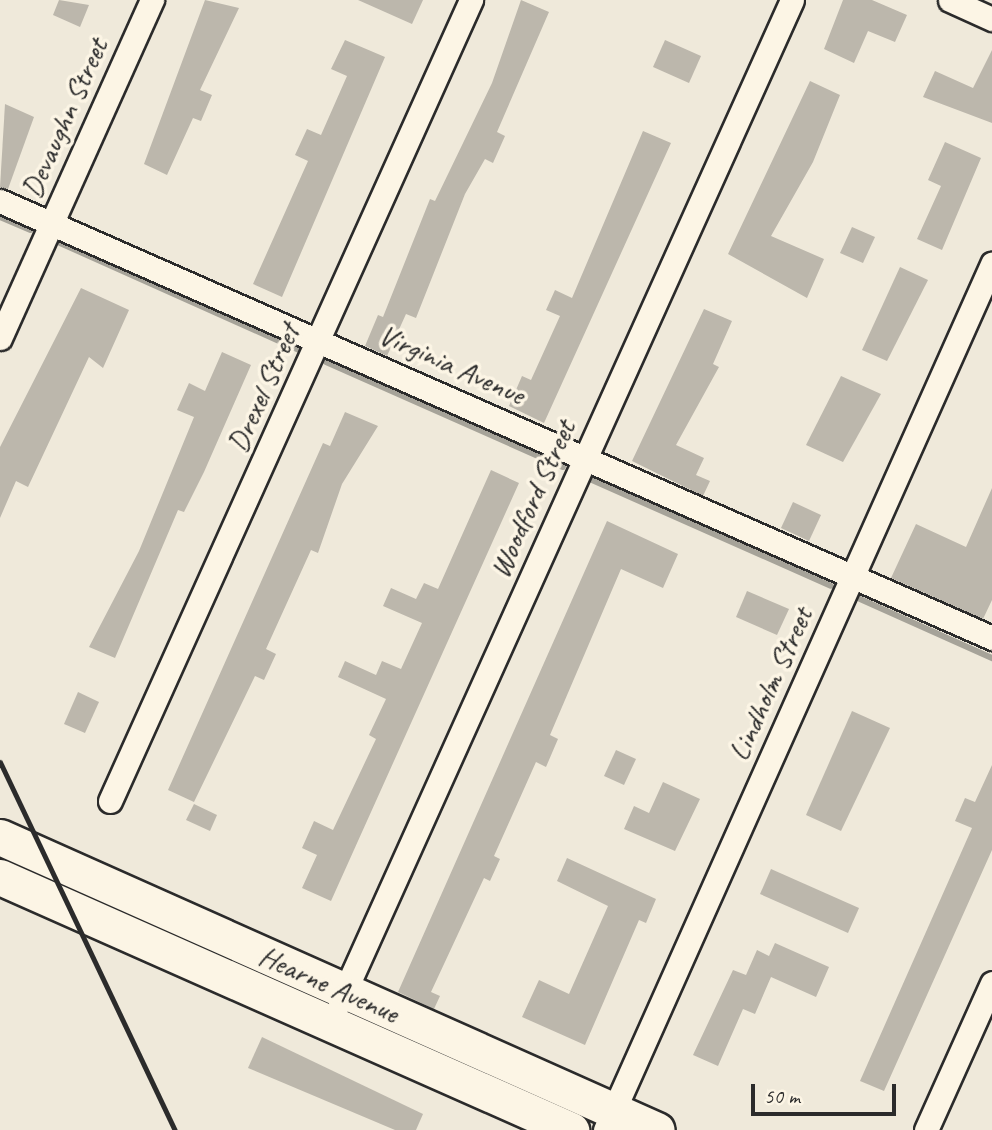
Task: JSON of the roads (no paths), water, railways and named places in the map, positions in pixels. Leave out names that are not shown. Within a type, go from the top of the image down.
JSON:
[{"type":"main road","name":"Hearne Avenue","points":[[0,837],[345,991],[609,1120],[657,1130]]},
{"type":"main road","name":"Hearne Avenue","points":[[0,877],[571,1130]]},
{"type":"street","name":"Devaughn Street","points":[[0,338],[152,0]]},
{"type":"street","name":"Drexel Street","points":[[110,801],[471,0]]},
{"type":"street","name":"Woodford Street","points":[[330,1023],[792,0]]},
{"type":"street","points":[[950,0],[992,19]]},
{"type":"street","name":"Virginia Avenue","points":[[0,201],[319,339],[992,638]]},
{"type":"street","name":"Lindholm Street","points":[[609,1120],[992,264]]},
{"type":"street","points":[[926,1130],[992,983]]},
{"type":"waterway","points":[[0,217],[30,230]]},
{"type":"waterway","points":[[60,243],[297,349]]},
{"type":"waterway","points":[[326,362],[563,467]]},
{"type":"waterway","points":[[592,480],[831,586]]},
{"type":"waterway","points":[[860,599],[992,658]]},
{"type":"railway","points":[[0,762],[175,1130]]}]
